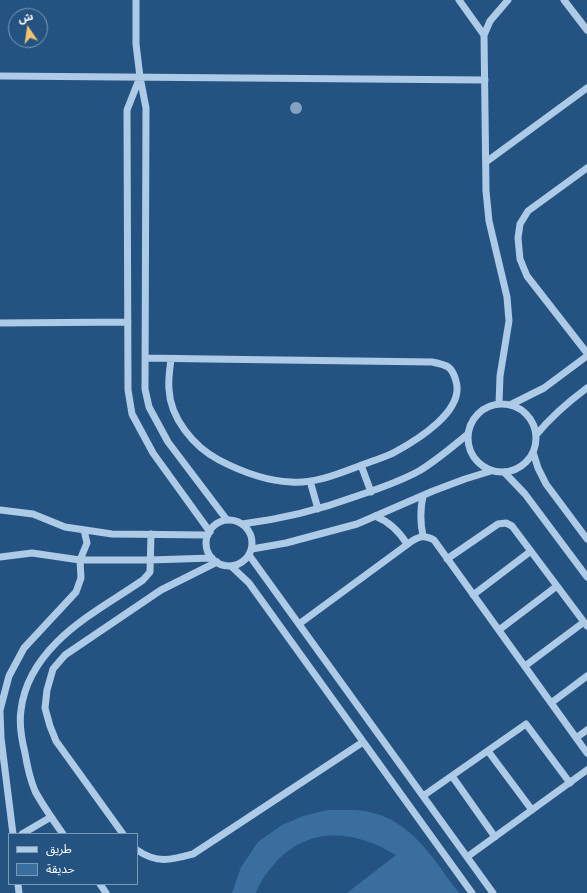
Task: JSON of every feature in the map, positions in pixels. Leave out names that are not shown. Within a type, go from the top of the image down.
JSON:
[{"type":"street","points":[[136,0],[136,44],[146,108],[145,389],[149,407],[157,425],[168,442],[227,520]]},
{"type":"street","points":[[459,0],[484,35]]},
{"type":"street","points":[[499,404],[500,376],[509,321],[508,297],[489,221],[486,191],[484,35],[490,21],[508,0]]},
{"type":"street","points":[[564,0],[587,30]]},
{"type":"street","points":[[0,76],[485,80]]},
{"type":"street","points":[[140,77],[128,110],[128,390],[132,414],[153,454],[209,534]]},
{"type":"street","points":[[486,162],[587,88]]},
{"type":"street","points":[[510,404],[520,409],[528,416],[534,426],[536,436],[535,447],[531,457],[524,465],[514,470],[504,472],[491,471],[483,468],[475,461],[469,451],[467,441],[468,430],[472,420],[479,412],[489,406],[510,404],[544,388],[587,354],[527,276],[520,259],[518,238],[520,224],[528,211],[587,168]]},
{"type":"street","points":[[0,323],[128,322]]},
{"type":"street","points":[[146,358],[432,362],[445,365],[454,371],[458,385],[456,400],[448,412],[432,428],[394,452],[319,480],[292,482],[265,478],[236,469],[212,456],[193,440],[181,424],[172,406],[168,388],[171,359]]},
{"type":"street","points":[[536,436],[547,422],[567,403],[587,388]]},
{"type":"street","points":[[242,524],[270,521],[308,512],[386,487],[419,471],[468,434]]},
{"type":"street","points":[[533,452],[538,468],[546,484],[587,539]]},
{"type":"street","points":[[361,465],[371,492]]},
{"type":"street","points":[[250,552],[357,524],[465,478],[491,471]]},
{"type":"street","points":[[504,472],[525,494],[587,577]]},
{"type":"street","points":[[310,480],[318,509]]},
{"type":"street","points":[[422,496],[420,510],[423,536]]},
{"type":"street","points":[[0,510],[33,514],[65,527],[112,534],[209,534]]},
{"type":"street","points":[[375,516],[386,521],[400,533],[407,544]]},
{"type":"street","points":[[0,557],[32,553],[80,560],[214,560],[224,565],[231,566],[244,561],[250,552],[251,534],[247,528],[235,521],[227,520],[221,521],[214,525],[209,534],[206,545],[214,560]]},
{"type":"street","points":[[447,559],[498,524],[512,526],[585,624],[525,666]]},
{"type":"street","points":[[13,833],[1,738],[0,711],[9,676],[24,648],[76,592],[80,578],[80,560],[87,543],[84,530]]},
{"type":"street","points":[[62,833],[34,789],[27,764],[23,742],[21,711],[27,687],[37,665],[58,642],[85,619],[143,580],[150,572],[151,534]]},
{"type":"street","points":[[299,624],[407,544],[420,537],[427,536],[434,540],[587,753]]},
{"type":"street","points":[[473,594],[531,551]]},
{"type":"street","points":[[250,552],[299,624],[493,893]]},
{"type":"street","points":[[122,833],[56,741],[45,708],[47,690],[53,669],[65,655],[161,590],[214,560]]},
{"type":"street","points":[[231,566],[248,583],[472,893]]},
{"type":"street","points":[[499,630],[557,586]]},
{"type":"street","points":[[551,702],[587,676]]},
{"type":"street","points":[[422,796],[526,724],[570,783]]},
{"type":"street","points":[[576,738],[587,730]]},
{"type":"street","points":[[138,851],[146,857],[168,861],[193,854],[363,742]]},
{"type":"street","points":[[488,751],[532,810]]},
{"type":"street","points":[[467,857],[587,770]]},
{"type":"street","points":[[452,776],[495,837]]},
{"type":"street","points":[[24,833],[51,817]]},
{"type":"green space","points":[[328,810],[355,810],[374,813],[390,819],[404,828],[428,851],[459,893],[347,893],[396,855],[365,841],[349,837],[334,836],[318,837],[303,842],[289,850],[267,873],[256,893],[232,893],[241,867],[258,842],[282,825],[303,816]]}]
